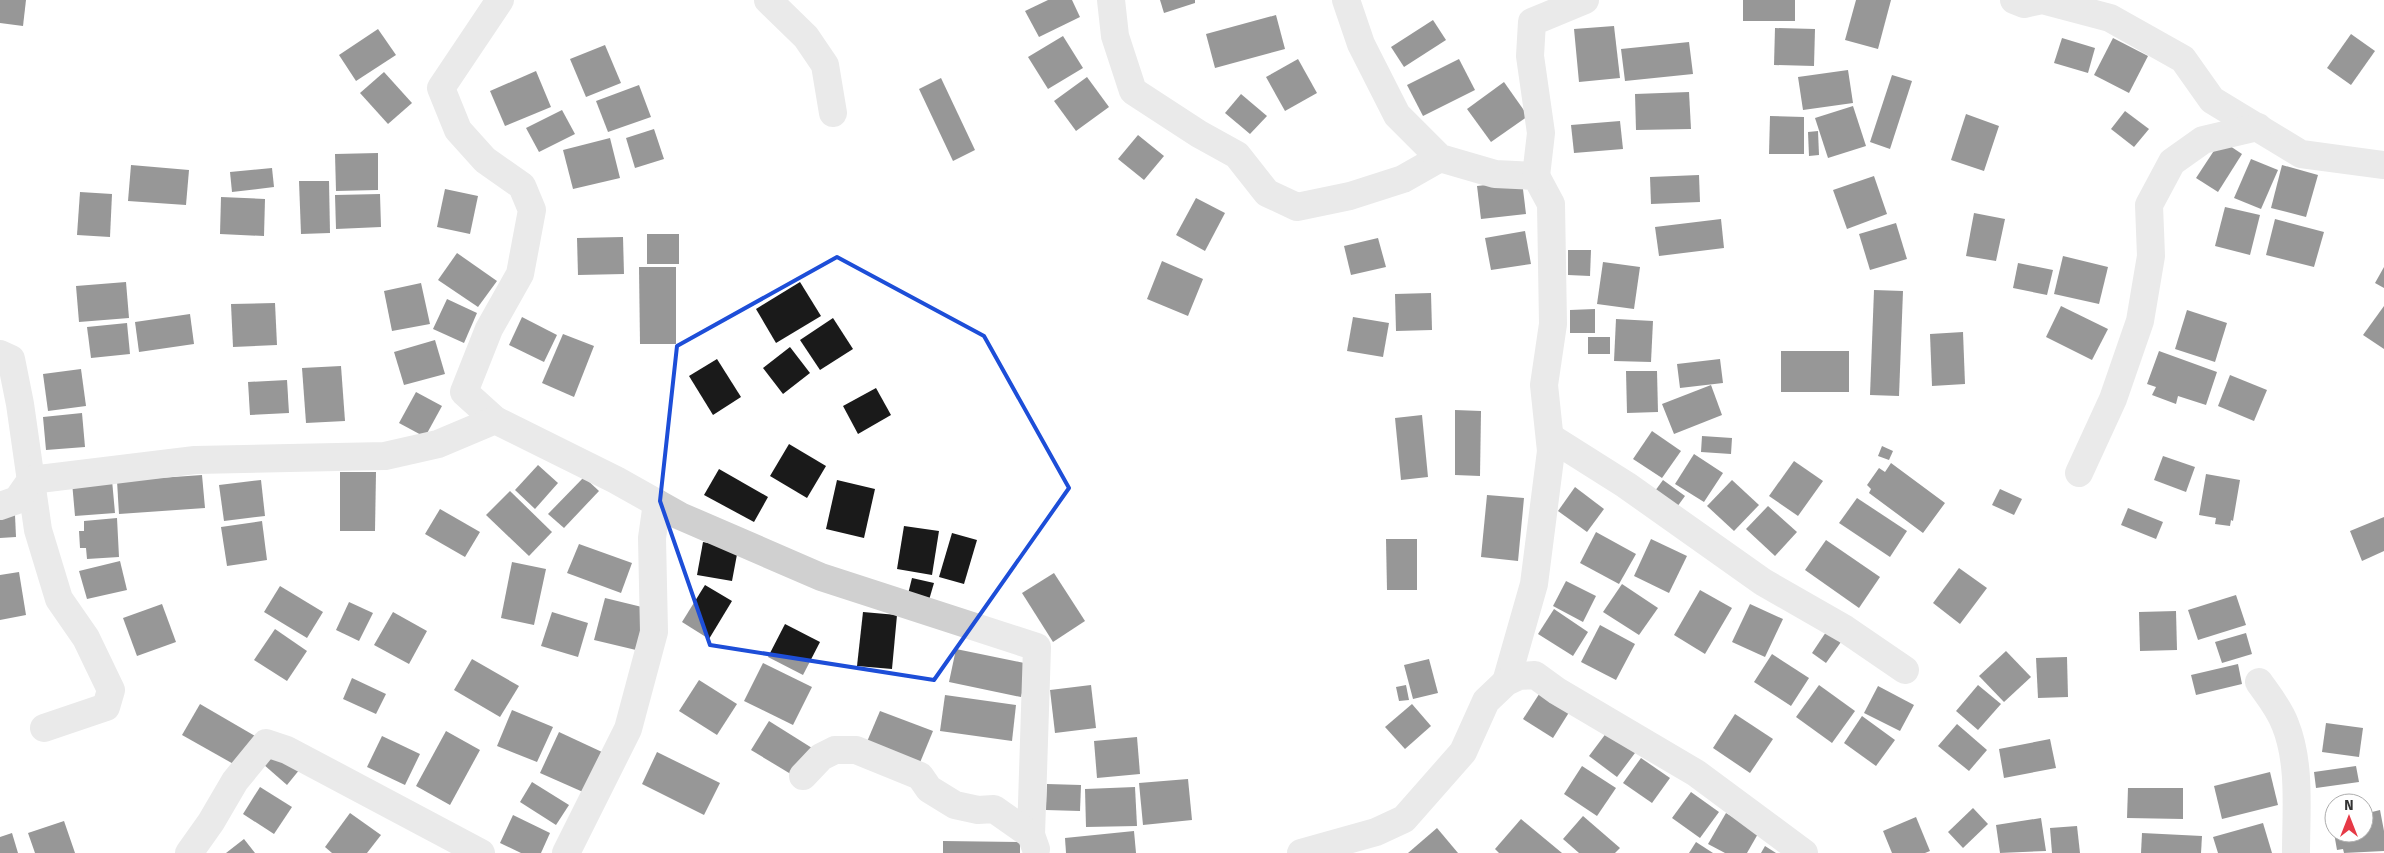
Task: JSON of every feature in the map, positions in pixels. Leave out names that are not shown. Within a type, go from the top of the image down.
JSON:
[{"type":"street","points":[[500,0],[441,88],[458,130],[485,160],[522,186],[532,210],[520,274],[489,329],[464,392],[495,420],[616,480],[680,516],[820,577],[1037,647],[1034,844]]},
{"type":"street","points":[[768,0],[806,38],[825,65],[833,113]]},
{"type":"street","points":[[1111,0],[1115,36],[1133,91],[1199,134],[1237,155],[1267,193],[1297,207],[1342,198],[1403,179],[1440,158]]},
{"type":"street","points":[[1346,0],[1361,44],[1397,115],[1440,158],[1496,174],[1536,176]]},
{"type":"street","points":[[1506,682],[1534,584],[1551,450],[1544,385],[1553,324],[1551,204],[1536,176],[1542,134],[1530,56],[1532,22],[1585,0]]},
{"type":"street","points":[[2014,0],[2024,4],[2042,0],[2110,18],[2183,59],[2212,100],[2301,154],[2384,165]]},
{"type":"street","points":[[2080,473],[2113,399],[2140,321],[2150,256],[2149,205],[2172,162],[2203,140],[2258,127]]},
{"type":"street","points":[[0,354],[11,359],[20,404],[38,530],[59,599],[86,638],[111,690],[106,707],[44,728]]},
{"type":"street","points":[[0,506],[17,500],[31,480],[195,460],[385,456],[438,444],[495,420]]},
{"type":"street","points":[[1550,437],[1626,485],[1763,582],[1845,629],[1905,670]]},
{"type":"street","points":[[566,853],[628,729],[652,641],[654,632],[652,538],[658,503]]},
{"type":"street","points":[[1301,853],[1376,832],[1404,819],[1463,752],[1486,701],[1506,682],[1519,676],[1535,675],[1557,691],[1696,773],[1804,853]]},
{"type":"street","points":[[2259,682],[2278,709],[2286,725],[2292,752],[2295,783],[2296,853]]},
{"type":"street","points":[[189,853],[211,822],[235,781],[266,743],[287,750],[481,853]]},
{"type":"street","points":[[803,776],[820,757],[835,750],[856,750],[920,776],[929,790],[955,805],[978,810],[994,809],[1034,844]]},
{"type":"highlighted area","points":[[837,257],[984,336],[1069,488],[934,680],[710,645],[660,501],[677,346]]},
{"type":"building","points":[[0,0],[26,0],[23,26],[0,23]]},
{"type":"building","points":[[1048,0],[1072,0],[1080,17],[1039,37],[1025,11]]},
{"type":"building","points":[[1160,0],[1195,0],[1195,3],[1164,13]]},
{"type":"building","points":[[1743,0],[1795,0],[1795,21],[1743,21]]},
{"type":"building","points":[[1856,0],[1891,0],[1878,49],[1845,40]]},
{"type":"building","points":[[1276,15],[1285,49],[1215,68],[1206,34]]},
{"type":"building","points":[[1433,20],[1446,40],[1404,67],[1391,47]]},
{"type":"building","points":[[1614,26],[1620,78],[1579,82],[1574,29]]},
{"type":"building","points":[[1775,28],[1815,29],[1814,66],[1774,65]]},
{"type":"building","points":[[378,29],[396,55],[356,81],[339,55]]},
{"type":"building","points":[[2351,34],[2375,51],[2351,85],[2327,68]]},
{"type":"building","points":[[1063,36],[1083,68],[1048,89],[1028,57]]},
{"type":"building","points":[[2062,38],[2095,48],[2088,73],[2054,63]]},
{"type":"building","points":[[2113,38],[2148,56],[2129,93],[2094,75]]},
{"type":"building","points":[[1689,42],[1693,74],[1625,81],[1621,49]]},
{"type":"building","points":[[605,45],[621,83],[586,97],[570,59]]},
{"type":"building","points":[[1298,59],[1317,93],[1285,111],[1266,77]]},
{"type":"building","points":[[1459,59],[1475,90],[1423,116],[1407,85]]},
{"type":"building","points":[[1848,70],[1853,103],[1803,110],[1798,77]]},
{"type":"building","points":[[536,71],[551,107],[505,126],[490,91]]},
{"type":"building","points":[[384,72],[412,103],[388,124],[360,93]]},
{"type":"building","points":[[1892,75],[1912,81],[1890,149],[1870,142]]},
{"type":"building","points":[[1087,77],[1109,107],[1076,131],[1054,101]]},
{"type":"building","points":[[941,78],[975,150],[953,161],[919,89]]},
{"type":"building","points":[[1504,82],[1528,116],[1491,142],[1467,109]]},
{"type":"building","points":[[639,85],[651,117],[608,132],[596,101]]},
{"type":"building","points":[[1689,92],[1691,129],[1636,130],[1635,94]]},
{"type":"building","points":[[1241,94],[1267,116],[1250,134],[1225,113]]},
{"type":"building","points":[[1853,106],[1866,146],[1828,158],[1815,118]]},
{"type":"building","points":[[562,110],[575,134],[539,152],[526,128]]},
{"type":"building","points":[[2125,111],[2149,129],[2134,147],[2111,129]]},
{"type":"building","points":[[1966,114],[1999,126],[1984,171],[1951,160]]},
{"type":"building","points":[[1770,116],[1804,117],[1804,154],[1769,154]]},
{"type":"building","points":[[1620,121],[1623,149],[1574,153],[1571,125]]},
{"type":"building","points":[[654,129],[664,159],[635,168],[626,138]]},
{"type":"building","points":[[1818,131],[1819,155],[1809,156],[1808,132]]},
{"type":"building","points":[[1138,135],[1164,156],[1144,180],[1118,159]]},
{"type":"building","points":[[610,138],[620,178],[573,189],[563,150]]},
{"type":"building","points":[[2221,140],[2242,154],[2218,192],[2196,178]]},
{"type":"building","points":[[378,153],[378,190],[336,191],[335,154]]},
{"type":"building","points":[[2251,159],[2278,170],[2261,209],[2234,198]]},
{"type":"building","points":[[131,165],[189,170],[186,205],[128,201]]},
{"type":"building","points":[[2282,165],[2318,175],[2306,217],[2271,208]]},
{"type":"building","points":[[272,168],[274,187],[232,192],[230,172]]},
{"type":"building","points":[[1699,175],[1700,202],[1651,204],[1650,177]]},
{"type":"building","points":[[1874,176],[1887,214],[1847,229],[1833,190]]},
{"type":"building","points":[[299,181],[329,181],[330,233],[301,234]]},
{"type":"building","points":[[1522,181],[1526,214],[1481,219],[1477,186]]},
{"type":"building","points":[[445,189],[478,196],[470,234],[437,227]]},
{"type":"building","points":[[80,192],[112,194],[110,237],[77,235]]},
{"type":"building","points":[[380,194],[381,227],[336,229],[335,195]]},
{"type":"building","points":[[221,197],[265,199],[264,236],[220,234]]},
{"type":"building","points":[[1196,198],[1225,213],[1205,251],[1176,235]]},
{"type":"building","points":[[2225,207],[2260,215],[2250,255],[2215,246]]},
{"type":"building","points":[[1974,213],[2005,219],[1996,261],[1966,256]]},
{"type":"building","points":[[1721,219],[1724,248],[1659,256],[1655,227]]},
{"type":"building","points":[[2275,219],[2324,232],[2314,267],[2266,255]]},
{"type":"building","points":[[1896,223],[1907,259],[1870,270],[1859,234]]},
{"type":"building","points":[[1525,231],[1531,264],[1491,270],[1485,238]]},
{"type":"building","points":[[647,234],[679,234],[679,264],[647,264]]},
{"type":"building","points":[[623,237],[624,274],[578,275],[577,238]]},
{"type":"building","points":[[1378,238],[1386,267],[1351,275],[1344,246]]},
{"type":"building","points":[[1568,250],[1591,250],[1590,276],[1568,275]]},
{"type":"building","points":[[457,253],[497,281],[478,307],[438,280]]},
{"type":"building","points":[[2063,256],[2108,267],[2099,304],[2054,294]]},
{"type":"building","points":[[1162,261],[1203,279],[1188,316],[1147,299]]},
{"type":"building","points":[[1603,262],[1640,267],[1634,309],[1597,304]]},
{"type":"building","points":[[2018,263],[2053,270],[2047,295],[2013,288]]},
{"type":"building","points":[[639,267],[676,267],[676,344],[640,344]]},
{"type":"building","points":[[2384,267],[2384,288],[2375,283]]},
{"type":"building","points":[[126,282],[129,318],[79,322],[76,286]]},
{"type":"building","points":[[800,282],[821,316],[776,343],[756,309]]},
{"type":"building","points":[[421,283],[430,324],[392,331],[384,291]]},
{"type":"building","points":[[1874,290],[1903,291],[1899,396],[1870,395]]},
{"type":"building","points":[[1431,293],[1432,330],[1396,331],[1395,294]]},
{"type":"building","points":[[447,299],[477,313],[464,343],[433,329]]},
{"type":"building","points":[[275,303],[277,345],[233,347],[231,304]]},
{"type":"building","points":[[2061,306],[2108,329],[2092,360],[2046,337]]},
{"type":"building","points":[[2384,306],[2384,349],[2363,335]]},
{"type":"building","points":[[1595,309],[1595,333],[1570,333],[1570,310]]},
{"type":"building","points":[[2187,310],[2227,323],[2215,362],[2175,349]]},
{"type":"building","points":[[190,314],[194,344],[139,352],[135,322]]},
{"type":"building","points":[[522,317],[557,335],[544,362],[509,345]]},
{"type":"building","points":[[1353,317],[1389,323],[1383,357],[1347,351]]},
{"type":"building","points":[[833,318],[853,349],[820,370],[800,340]]},
{"type":"building","points":[[1616,319],[1653,321],[1651,362],[1614,361]]},
{"type":"building","points":[[127,323],[130,354],[91,358],[87,327]]},
{"type":"building","points":[[1963,332],[1965,384],[1932,386],[1930,334]]},
{"type":"building","points":[[563,334],[594,346],[574,397],[542,383]]},
{"type":"building","points":[[1588,337],[1610,337],[1610,354],[1588,354]]},
{"type":"building","points":[[435,340],[445,374],[404,385],[394,352]]},
{"type":"building","points":[[790,347],[810,373],[783,394],[763,368]]},
{"type":"building","points":[[1781,351],[1849,351],[1849,392],[1781,392]]},
{"type":"building","points":[[2159,351],[2217,372],[2206,405],[2178,396],[2176,404],[2152,395],[2156,387],[2147,384]]},
{"type":"building","points":[[717,359],[741,397],[713,415],[689,376]]},
{"type":"building","points":[[1720,359],[1723,383],[1680,388],[1677,364]]},
{"type":"building","points":[[341,366],[345,421],[306,423],[302,368]]},
{"type":"building","points":[[81,369],[86,406],[48,411],[43,374]]},
{"type":"building","points":[[1626,371],[1657,371],[1658,412],[1627,413]]},
{"type":"building","points":[[2230,375],[2267,390],[2254,421],[2218,406]]},
{"type":"building","points":[[287,380],[289,413],[250,415],[248,382]]},
{"type":"building","points":[[1711,385],[1722,415],[1674,434],[1662,404]]},
{"type":"building","points":[[876,388],[891,415],[858,434],[843,406]]},
{"type":"building","points":[[416,392],[442,406],[425,437],[399,423]]},
{"type":"building","points":[[1455,410],[1481,411],[1480,476],[1455,475]]},
{"type":"building","points":[[82,413],[85,447],[46,450],[43,417]]},
{"type":"building","points":[[1422,415],[1428,477],[1401,480],[1395,418]]},
{"type":"building","points":[[1652,431],[1681,451],[1662,478],[1633,459]]},
{"type":"building","points":[[1702,436],[1732,438],[1731,454],[1701,452]]},
{"type":"building","points":[[789,444],[826,466],[807,498],[770,476]]},
{"type":"building","points":[[1882,446],[1893,451],[1889,460],[1878,456]]},
{"type":"building","points":[[1694,454],[1723,473],[1704,502],[1675,484]]},
{"type":"building","points":[[2163,456],[2195,467],[2186,492],[2154,480]]},
{"type":"building","points":[[1794,461],[1823,481],[1798,516],[1769,496]]},
{"type":"building","points":[[1891,463],[1945,503],[1923,533],[1869,493],[1871,489],[1867,485],[1879,468],[1885,472]]},
{"type":"building","points":[[538,465],[558,483],[535,509],[515,490]]},
{"type":"building","points":[[719,469],[768,497],[754,522],[704,495]]},
{"type":"building","points":[[340,472],[376,472],[375,531],[340,531]]},
{"type":"building","points":[[2206,474],[2240,480],[2233,521],[2231,520],[2230,526],[2215,524],[2216,518],[2199,515]]},
{"type":"building","points":[[202,475],[205,508],[119,514],[117,481]]},
{"type":"building","points":[[584,477],[599,491],[564,528],[548,514]]},
{"type":"building","points":[[112,480],[115,513],[75,516],[72,482]]},
{"type":"building","points":[[261,480],[265,516],[224,521],[219,485]]},
{"type":"building","points":[[837,480],[875,489],[864,538],[826,529]]},
{"type":"building","points":[[1663,480],[1685,496],[1677,507],[1655,491]]},
{"type":"building","points":[[1732,480],[1759,505],[1734,531],[1707,506]]},
{"type":"building","points":[[1575,487],[1604,509],[1587,532],[1558,511]]},
{"type":"building","points":[[2000,489],[2022,499],[2014,515],[1992,505]]},
{"type":"building","points":[[510,491],[552,532],[529,556],[486,515]]},
{"type":"building","points":[[1487,495],[1524,498],[1518,561],[1481,557]]},
{"type":"building","points":[[1857,498],[1907,531],[1890,557],[1839,523]]},
{"type":"building","points":[[1768,506],[1797,532],[1775,556],[1746,529]]},
{"type":"building","points":[[2128,508],[2163,522],[2156,539],[2121,525]]},
{"type":"building","points":[[440,509],[480,532],[465,557],[425,534]]},
{"type":"building","points":[[15,515],[16,537],[0,538],[0,516]]},
{"type":"building","points":[[2384,517],[2384,551],[2362,561],[2350,531]]},
{"type":"building","points":[[117,518],[119,557],[87,559],[86,548],[80,548],[79,531],[84,531],[84,521]]},
{"type":"building","points":[[262,521],[267,560],[227,566],[221,527]]},
{"type":"building","points":[[904,526],[939,531],[932,575],[897,569]]},
{"type":"building","points":[[1596,532],[1636,554],[1619,584],[1580,563]]},
{"type":"building","points":[[952,533],[977,540],[964,584],[939,577]]},
{"type":"building","points":[[1386,539],[1417,539],[1417,590],[1387,590]]},
{"type":"building","points":[[1651,539],[1687,556],[1669,593],[1634,576]]},
{"type":"building","points":[[1826,540],[1880,577],[1859,608],[1805,570]]},
{"type":"building","points":[[703,542],[738,549],[732,581],[697,575]]},
{"type":"building","points":[[579,544],[632,563],[621,593],[567,573]]},
{"type":"building","points":[[120,561],[127,590],[87,599],[79,571]]},
{"type":"building","points":[[512,562],[546,569],[534,625],[501,618]]},
{"type":"building","points":[[1959,568],[1987,588],[1960,624],[1933,603]]},
{"type":"building","points":[[19,572],[26,615],[0,620],[0,575]]},
{"type":"building","points":[[1054,573],[1085,621],[1053,642],[1022,593]]},
{"type":"building","points":[[912,578],[934,583],[929,600],[908,594]]},
{"type":"building","points":[[1566,581],[1596,596],[1583,622],[1553,606]]},
{"type":"building","points":[[1622,584],[1658,608],[1639,635],[1603,612]]},
{"type":"building","points":[[705,585],[732,601],[709,639],[682,622]]},
{"type":"building","points":[[280,586],[323,612],[307,638],[264,612]]},
{"type":"building","points":[[1700,590],[1732,608],[1705,654],[1674,635]]},
{"type":"building","points":[[2236,595],[2246,625],[2198,640],[2188,610]]},
{"type":"building","points":[[605,598],[646,608],[636,650],[594,640]]},
{"type":"building","points":[[349,602],[373,613],[359,641],[336,630]]},
{"type":"building","points":[[162,604],[176,642],[137,656],[123,618]]},
{"type":"building","points":[[1750,604],[1783,619],[1765,657],[1732,642]]},
{"type":"building","points":[[1554,609],[1588,632],[1573,656],[1538,634]]},
{"type":"building","points":[[2176,611],[2177,650],[2140,651],[2139,612]]},
{"type":"building","points":[[393,612],[427,631],[409,664],[374,645]]},
{"type":"building","points":[[552,612],[588,623],[578,657],[541,646]]},
{"type":"building","points":[[863,612],[897,615],[892,669],[857,666]]},
{"type":"building","points":[[785,624],[820,642],[803,675],[768,657]]},
{"type":"building","points":[[1600,625],[1635,644],[1616,680],[1581,662]]},
{"type":"building","points":[[275,629],[307,651],[287,681],[254,660]]},
{"type":"building","points":[[1826,632],[1841,642],[1826,663],[1812,653]]},
{"type":"building","points":[[2246,633],[2252,654],[2222,663],[2215,642]]},
{"type":"building","points":[[956,649],[1029,664],[1021,697],[949,682]]},
{"type":"building","points":[[2006,651],[2031,677],[2004,702],[1979,676]]},
{"type":"building","points":[[1772,654],[1809,678],[1791,706],[1754,682]]},
{"type":"building","points":[[2067,657],[2068,697],[2038,698],[2036,658]]},
{"type":"building","points":[[472,659],[519,686],[500,717],[454,690]]},
{"type":"building","points":[[1429,659],[1438,693],[1413,699],[1404,665]]},
{"type":"building","points":[[763,663],[812,687],[793,725],[744,701]]},
{"type":"building","points":[[2238,664],[2242,684],[2196,695],[2191,675]]},
{"type":"building","points":[[352,678],[386,694],[376,714],[343,699]]},
{"type":"building","points":[[699,680],[737,704],[717,735],[679,711]]},
{"type":"building","points":[[1091,685],[1096,728],[1055,733],[1050,690]]},
{"type":"building","points":[[1406,685],[1409,700],[1399,701],[1396,687]]},
{"type":"building","points":[[1819,685],[1855,711],[1832,743],[1796,717]]},
{"type":"building","points":[[1978,685],[2001,704],[1978,730],[1956,711]]},
{"type":"building","points":[[1878,686],[1914,705],[1900,731],[1864,713]]},
{"type":"building","points":[[1543,688],[1573,706],[1553,738],[1523,719]]},
{"type":"building","points":[[945,695],[1016,705],[1012,741],[940,731]]},
{"type":"building","points":[[200,704],[255,736],[237,766],[182,735]]},
{"type":"building","points":[[1412,704],[1431,726],[1405,749],[1385,727]]},
{"type":"building","points":[[512,710],[553,727],[537,762],[497,746]]},
{"type":"building","points":[[880,711],[933,731],[919,765],[866,744]]},
{"type":"building","points":[[1735,714],[1773,739],[1750,773],[1713,748]]},
{"type":"building","points":[[1862,716],[1895,740],[1876,766],[1844,743]]},
{"type":"building","points":[[769,721],[812,748],[794,776],[751,750]]},
{"type":"building","points":[[2326,723],[2363,728],[2359,757],[2322,752]]},
{"type":"building","points":[[1957,724],[1987,750],[1969,771],[1938,746]]},
{"type":"building","points":[[1610,728],[1638,749],[1617,777],[1589,756]]},
{"type":"building","points":[[446,731],[480,750],[450,805],[416,786]]},
{"type":"building","points":[[559,732],[602,752],[583,792],[540,773]]},
{"type":"building","points":[[382,736],[420,754],[405,785],[367,767]]},
{"type":"building","points":[[1137,737],[1140,774],[1097,778],[1094,741]]},
{"type":"building","points":[[2050,739],[2056,768],[2004,778],[1999,749]]},
{"type":"building","points":[[275,749],[300,769],[287,785],[263,764]]},
{"type":"building","points":[[657,752],[720,783],[704,815],[642,784]]},
{"type":"building","points":[[1641,758],[1670,778],[1652,803],[1623,783]]},
{"type":"building","points":[[1582,766],[1616,788],[1597,816],[1564,794]]},
{"type":"building","points":[[2356,766],[2359,782],[2316,788],[2314,772]]},
{"type":"building","points":[[2270,772],[2278,805],[2222,819],[2214,786]]},
{"type":"building","points":[[1188,779],[1192,820],[1143,825],[1139,783]]},
{"type":"building","points":[[532,782],[569,805],[556,825],[520,802]]},
{"type":"building","points":[[1047,784],[1081,785],[1080,811],[1046,810]]},
{"type":"building","points":[[260,787],[292,807],[274,834],[243,814]]},
{"type":"building","points":[[1135,787],[1137,826],[1086,827],[1085,789]]},
{"type":"building","points":[[2128,788],[2183,788],[2183,819],[2127,818]]},
{"type":"building","points":[[1691,792],[1719,812],[1700,838],[1672,818]]},
{"type":"building","points":[[1973,808],[1988,824],[1963,848],[1948,832]]},
{"type":"building","points":[[2380,810],[2384,831],[2384,851],[2344,853],[2343,849],[2337,850],[2336,843],[2374,843],[2374,812]]},
{"type":"building","points":[[350,813],[381,835],[367,853],[332,853],[325,847]]},
{"type":"building","points":[[1726,813],[1759,832],[1747,853],[1725,853],[1708,844]]},
{"type":"building","points":[[513,815],[550,833],[541,853],[521,853],[500,843]]},
{"type":"building","points":[[1583,816],[1620,848],[1615,853],[1579,853],[1563,839]]},
{"type":"building","points":[[1916,817],[1930,851],[1925,853],[1892,853],[1883,831]]},
{"type":"building","points":[[2041,818],[2046,851],[2000,853],[1996,825]]},
{"type":"building","points":[[1521,819],[1562,853],[1499,853],[1495,849]]},
{"type":"building","points":[[64,821],[75,853],[35,853],[28,833]]},
{"type":"building","points":[[2263,823],[2272,853],[2218,853],[2213,837]]},
{"type":"building","points":[[2077,826],[2080,853],[2052,853],[2050,828]]},
{"type":"building","points":[[1437,828],[1458,853],[1408,853]]},
{"type":"building","points":[[1134,831],[1136,853],[1066,853],[1065,838]]},
{"type":"building","points":[[12,833],[18,853],[0,853],[0,837]]},
{"type":"building","points":[[2142,833],[2202,836],[2201,853],[2141,853]]},
{"type":"building","points":[[244,839],[255,853],[226,853]]},
{"type":"building","points":[[943,841],[1020,842],[1020,853],[943,853]]},
{"type":"building","points":[[1696,842],[1713,853],[1689,853]]},
{"type":"building","points":[[1765,846],[1776,853],[1761,853]]}]
